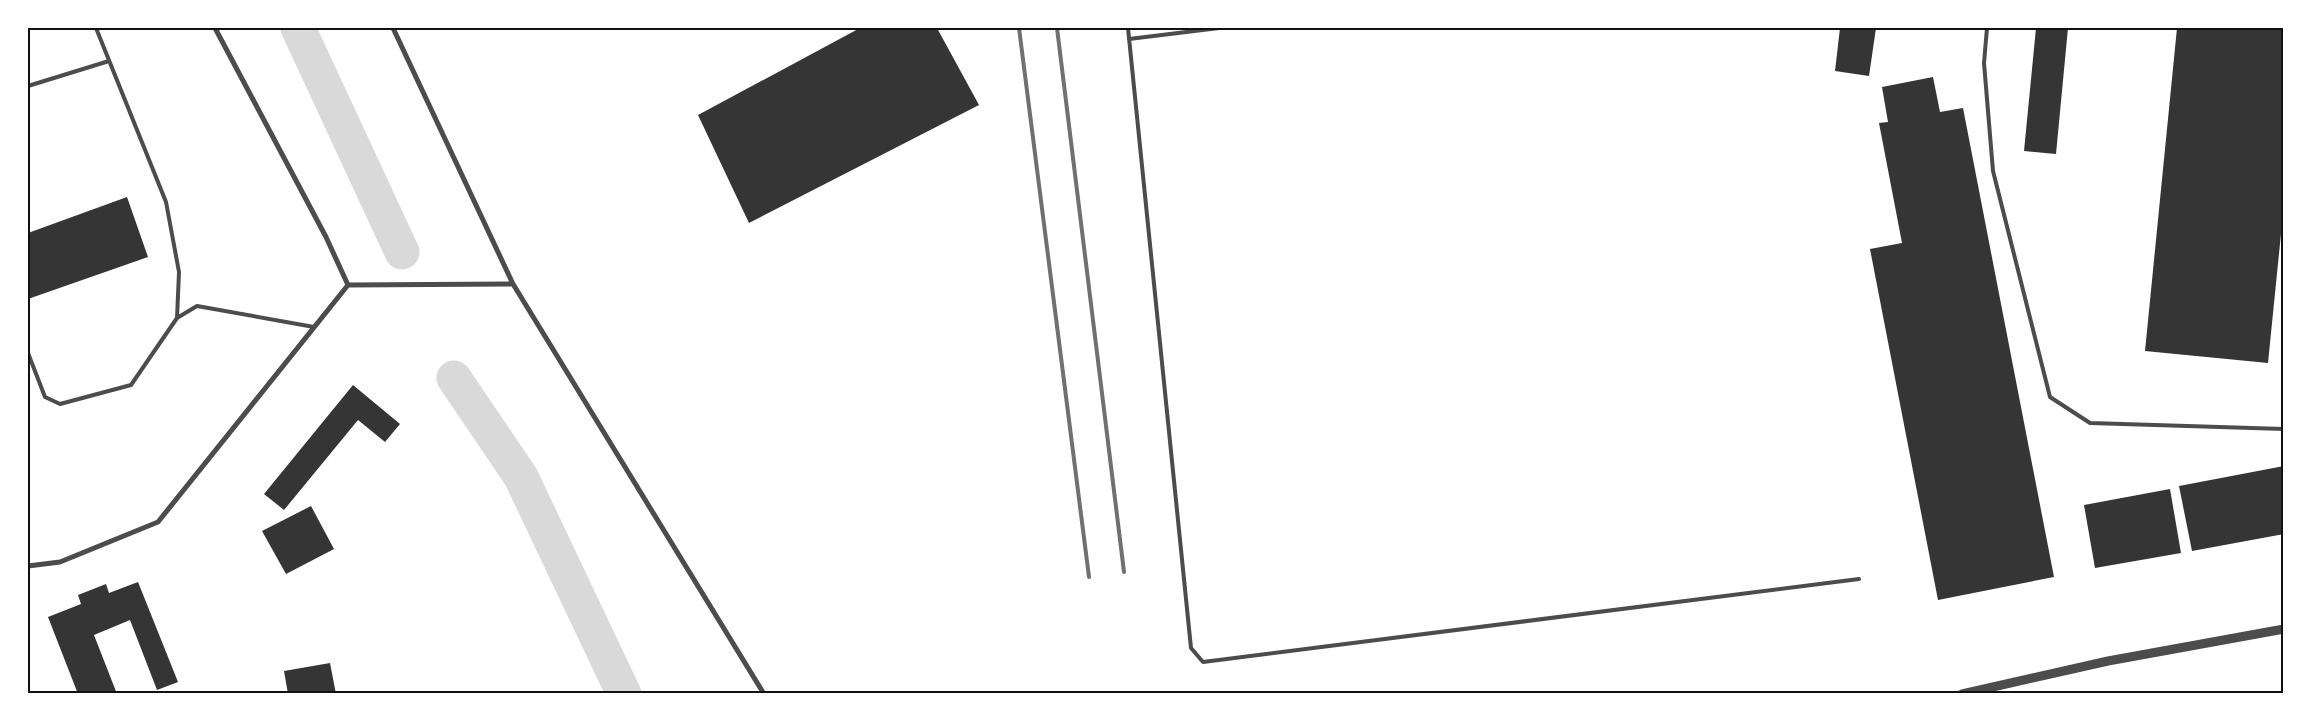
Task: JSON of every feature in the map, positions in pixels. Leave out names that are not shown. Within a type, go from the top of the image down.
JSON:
[{"type":"street","points":[[215,28],[326,237],[348,285]]},
{"type":"street","points":[[393,28],[513,284],[764,694]]},
{"type":"street","points":[[348,285],[513,284]]},
{"type":"street","points":[[28,566],[60,562],[158,522],[348,285]]},
{"type":"street","points":[[1962,694],[2108,660],[2284,629]]},
{"type":"lane","points":[[96,28],[166,202],[180,272],[177,318]]},
{"type":"lane","points":[[1128,28],[1191,648],[1203,662],[1859,579]]},
{"type":"lane","points":[[1129,40],[1219,28]]},
{"type":"lane","points":[[1987,28],[1984,63],[1993,171],[2050,397],[2090,423],[2284,429]]},
{"type":"lane","points":[[28,86],[110,62]]},
{"type":"lane","points":[[28,353],[44,397],[60,404],[131,385],[177,318],[198,306],[314,327]]},
{"type":"building","points":[[860,28],[937,28],[979,105],[749,223],[698,115]]},
{"type":"building","points":[[1840,28],[1876,28],[1869,76],[1835,71]]},
{"type":"building","points":[[2036,28],[2068,28],[2056,154],[2024,151]]},
{"type":"building","points":[[2177,28],[2284,28],[2284,204],[2268,363],[2145,351]]},
{"type":"building","points":[[1933,77],[1940,112],[1963,108],[2054,577],[1938,600],[1870,249],[1902,243],[1879,123],[1888,122],[1882,87]]},
{"type":"building","points":[[127,197],[148,257],[28,299],[28,233]]},
{"type":"building","points":[[353,385],[400,424],[385,442],[358,420],[284,510],[264,494]]},
{"type":"building","points":[[2284,466],[2284,534],[2192,551],[2179,486]]},
{"type":"building","points":[[2170,489],[2181,553],[2095,568],[2084,505]]},
{"type":"building","points":[[311,506],[334,549],[286,574],[262,531]]},
{"type":"building","points":[[138,582],[178,682],[157,690],[130,620],[94,635],[117,694],[78,694],[48,617],[81,604],[78,595],[106,584],[109,593]]},
{"type":"building","points":[[330,663],[336,694],[288,694],[284,671]]},
{"type":"waterway","points":[[298,28],[402,252]]},
{"type":"waterway","points":[[454,378],[521,477],[624,694]]},
{"type":"railway","points":[[1019,28],[1089,577]]},
{"type":"railway","points":[[1057,28],[1124,572]]}]
